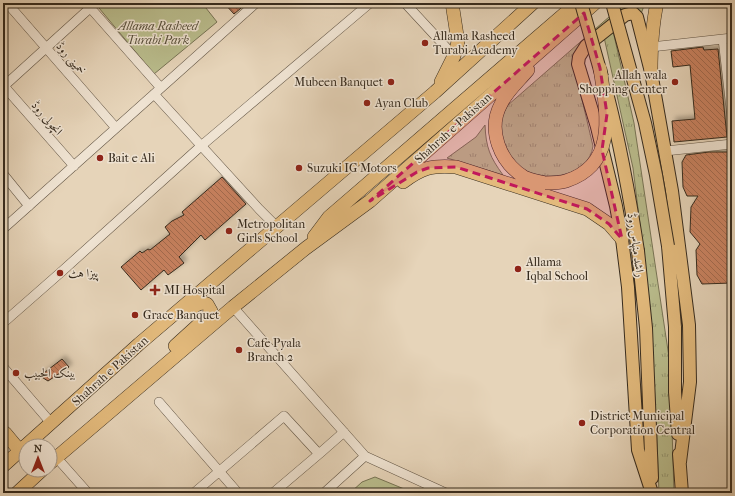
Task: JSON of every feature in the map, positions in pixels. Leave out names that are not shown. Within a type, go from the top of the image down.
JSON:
[{"type":"highway","points":[[435,92],[454,56],[458,42],[452,3]]},
{"type":"highway","points":[[435,92],[533,3]]},
{"type":"highway","points":[[58,456],[233,307],[306,248],[329,217],[577,3]]},
{"type":"highway","name":"Shahrah-e-Pakistan","points":[[306,248],[370,201],[595,3]]},
{"type":"highway","points":[[650,72],[654,15],[657,3]]},
{"type":"highway","points":[[561,32],[510,91],[501,104],[496,120],[496,135],[500,151],[512,168],[526,178],[545,183],[565,182],[581,175],[593,164],[602,150],[607,132],[607,114],[600,68]]},
{"type":"highway","name":"Shahrah e Pakistan","points":[[35,438],[139,344],[435,92]]},
{"type":"highway","points":[[370,201],[399,185],[416,172],[442,166],[456,167],[587,209],[609,224],[622,239]]},
{"type":"highway","points":[[137,389],[162,357],[208,316],[211,311],[210,307],[203,302],[199,303],[157,337],[139,344]]},
{"type":"highway","points":[[5,434],[18,449]]},
{"type":"highway","name":"Shahrah e Pakistan","points":[[3,466],[18,453]]},
{"type":"highway","points":[[17,493],[33,478]]},
{"type":"main road","name":"راشد منہاس روڈ","points":[[581,3],[616,127],[638,251],[646,328],[652,493]]},
{"type":"main road","points":[[612,3],[645,123],[656,174],[668,246],[675,327],[675,392],[682,493]]},
{"type":"main road","points":[[652,493],[638,450],[628,287],[622,239],[616,206],[597,127],[578,64],[579,57],[586,46],[619,19],[625,15],[633,13],[638,17],[665,150],[672,191],[689,325],[690,382],[680,462]]},
{"type":"street","name":"خمینی روڈ","points":[[7,3],[116,128]]},
{"type":"street","points":[[3,229],[256,3]]},
{"type":"street","points":[[3,323],[201,146],[370,3]]},
{"type":"street","points":[[405,3],[454,56]]},
{"type":"street","points":[[3,86],[46,47],[88,5],[201,146],[258,209],[277,227]]},
{"type":"street","points":[[651,47],[728,38],[732,117]]},
{"type":"street","name":"انچولی روڈ","points":[[3,86],[74,166]]},
{"type":"street","points":[[665,150],[732,144]]},
{"type":"street","points":[[3,174],[29,206]]},
{"type":"street","points":[[233,307],[366,456],[446,493]]},
{"type":"street","points":[[3,367],[52,424]]},
{"type":"street","points":[[159,402],[238,493]]},
{"type":"street","points":[[194,493],[284,416],[319,454]]},
{"type":"street","points":[[273,493],[344,432]]},
{"type":"street","points":[[324,493],[366,456]]},
{"type":"street","points":[[58,465],[88,493]]},
{"type":"highlighted area","points":[[584,13],[600,68],[607,114],[602,150],[622,239],[609,224],[587,209],[456,167],[428,168],[417,172],[370,201]]},
{"type":"green space","name":"Allama Rasheed Turabi Park","points":[[106,3],[202,3],[217,22],[154,74],[99,8]]},
{"type":"green space","points":[[625,3],[645,3],[641,14],[636,6],[630,4],[580,47],[579,87],[593,146],[590,156],[584,164],[576,170],[567,174],[556,176],[535,174],[521,168],[512,158],[502,140],[500,125],[502,116],[508,105]]},
{"type":"green space","points":[[613,31],[634,123],[670,364],[674,493],[659,493],[649,298],[633,168],[604,37]]},
{"type":"green space","points":[[485,125],[486,140],[490,152],[503,175],[447,158],[476,137]]},
{"type":"green space","points":[[375,477],[414,493],[350,493],[362,482]]},
{"type":"building","points":[[224,3],[247,3],[234,14]]},
{"type":"building","points":[[703,47],[704,50],[718,49],[727,137],[674,142],[672,121],[695,119],[690,65],[673,67],[671,51]]},
{"type":"building","points":[[709,152],[732,152],[732,283],[702,284],[697,275],[696,250],[700,244],[690,232],[691,207],[698,196],[687,196],[683,187],[682,162],[686,155]]},
{"type":"building","points":[[222,177],[246,204],[205,240],[201,235],[179,257],[184,263],[168,275],[164,270],[141,290],[121,267],[140,251],[142,253],[148,249],[150,250],[170,234],[165,227],[172,221],[184,215],[182,212]]},
{"type":"building","points":[[62,359],[69,367],[48,381],[40,376]]},
{"type":"place","name":"Allama Rasheed Turabi Academy","points":[[425,43]]},
{"type":"place","name":"Mubeen Banquet","points":[[391,82]]},
{"type":"place","name":"Allah wala Shopping Center","points":[[675,82]]},
{"type":"place","name":"Ayan Club","points":[[367,103]]},
{"type":"place","name":"Bait e Ali","points":[[100,158]]},
{"type":"place","name":"Suzuki IG Motors","points":[[299,168]]},
{"type":"place","name":"Metropolitan Girls School","points":[[229,231]]},
{"type":"place","name":"Allama Iqbal School","points":[[518,269]]},
{"type":"place","name":"پیزا ہٹ","points":[[60,273]]},
{"type":"place","name":"MI Hospital","points":[[155,290]]},
{"type":"place","name":"Grace Banquet","points":[[135,315]]},
{"type":"place","name":"Cafe Pyala Branch 2","points":[[239,350]]},
{"type":"place","name":"بينک الحبيب","points":[[16,373]]},
{"type":"place","name":"District Municipal Corporation Central","points":[[582,423]]}]
